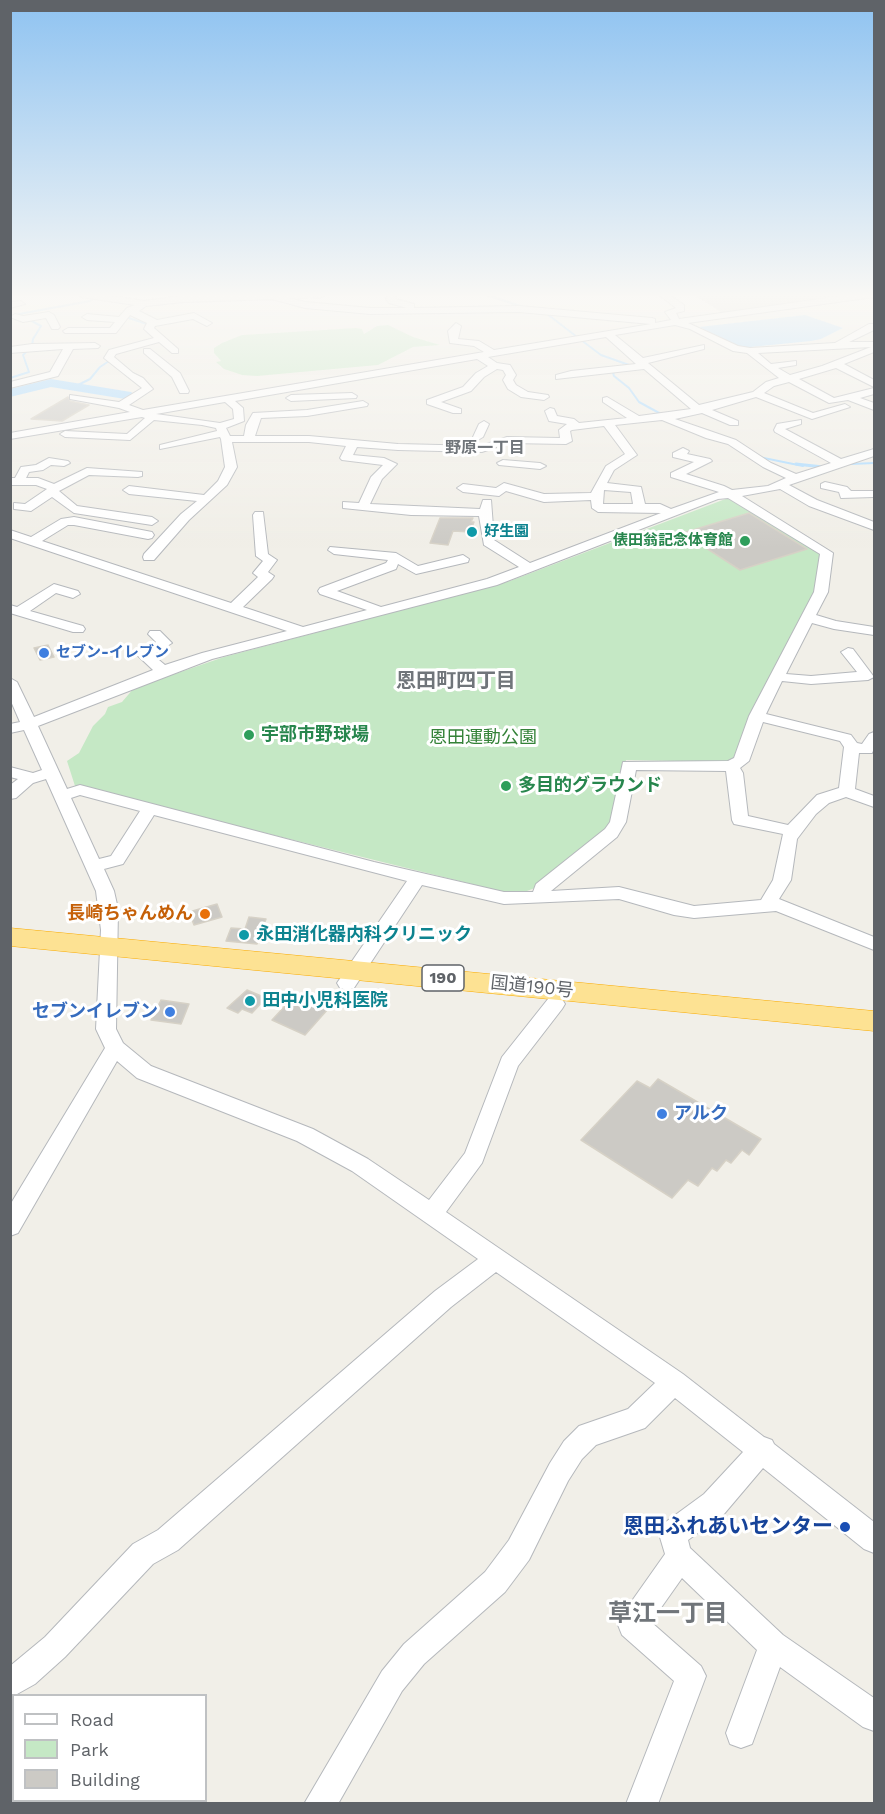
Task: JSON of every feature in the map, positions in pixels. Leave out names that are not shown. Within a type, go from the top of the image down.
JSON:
[{"type":"highway","name":"国道190号","points":[[10,937],[109,953],[874,1021]]},
{"type":"highway","name":"国道190号","points":[[10,951],[109,953]]},
{"type":"highway","name":"国道190号","points":[[351,976],[555,1004],[874,1034]]},
{"type":"street","points":[[10,385],[35,379]]},
{"type":"street","points":[[121,405],[148,389],[137,379]]},
{"type":"street","points":[[168,382],[182,386],[178,379]]},
{"type":"street","points":[[10,436],[148,415],[346,379]]},
{"type":"street","points":[[457,411],[431,402],[467,389],[477,379]]},
{"type":"street","points":[[509,379],[512,387],[525,395],[544,397]]},
{"type":"street","points":[[662,379],[699,408],[734,423]]},
{"type":"street","points":[[74,397],[121,405],[148,415],[202,422],[224,433],[249,438],[309,439],[398,447],[482,449],[525,439],[566,441],[564,430],[576,426],[666,418],[757,393],[770,384],[786,379]]},
{"type":"street","points":[[789,379],[833,401],[874,407]]},
{"type":"street","points":[[144,385],[156,384]]},
{"type":"street","points":[[273,391],[272,398],[352,396]]},
{"type":"street","points":[[757,393],[812,416],[874,391]]},
{"type":"street","points":[[164,447],[224,433],[239,421],[238,408],[227,399]]},
{"type":"street","points":[[607,400],[638,420]]},
{"type":"street","points":[[249,438],[251,425],[257,414],[307,413],[363,404]]},
{"type":"street","points":[[550,411],[553,418],[570,421],[576,426]]},
{"type":"street","points":[[65,434],[130,438],[148,415]]},
{"type":"street","points":[[666,418],[732,442],[767,465],[795,478]]},
{"type":"street","points":[[797,422],[778,425],[781,432],[819,450],[840,464]]},
{"type":"street","points":[[484,424],[473,437],[500,443]]},
{"type":"street","points":[[608,424],[631,455],[610,468],[597,491],[598,508],[660,508],[672,514]]},
{"type":"street","points":[[309,439],[324,429]]},
{"type":"street","points":[[149,557],[185,517],[207,499],[230,472],[230,456],[224,433]]},
{"type":"street","points":[[353,443],[346,458],[384,461],[390,464],[377,477],[364,504]]},
{"type":"street","points":[[541,898],[542,888],[611,833],[618,822],[629,765],[731,766],[741,761],[757,716],[821,592],[827,553],[726,494],[720,488],[675,475],[706,460],[677,455],[683,451]]},
{"type":"street","points":[[10,729],[30,724],[163,671],[302,631],[492,582],[726,494],[762,491],[874,452]]},
{"type":"street","points":[[15,481],[26,469],[39,468],[49,461],[64,463]]},
{"type":"street","points":[[463,488],[499,492],[504,487],[508,464],[540,466]]},
{"type":"street","points":[[18,506],[27,508],[87,471],[138,474]]},
{"type":"street","points":[[703,483],[716,473]]},
{"type":"street","points":[[15,481],[38,481],[53,490],[58,499],[74,509],[152,521]]},
{"type":"street","points":[[781,485],[801,498],[874,526]]},
{"type":"street","points":[[825,486],[843,489],[846,492],[840,509],[834,512]]},
{"type":"street","points":[[504,487],[544,498],[597,491],[637,489],[639,508]]},
{"type":"street","points":[[129,490],[207,499]]},
{"type":"street","points":[[488,492],[485,513],[488,542],[530,569]]},
{"type":"street","points":[[845,495],[874,494]]},
{"type":"street","points":[[346,505],[411,511],[485,513]]},
{"type":"street","points":[[234,609],[267,576],[260,573],[272,560],[262,556],[259,515]]},
{"type":"street","points":[[111,527],[123,517]]},
{"type":"street","points":[[33,541],[65,522],[74,521],[147,535]]},
{"type":"street","points":[[10,534],[302,631]]},
{"type":"street","points":[[334,550],[388,552],[416,570],[463,559]]},
{"type":"street","points":[[381,611],[325,591],[391,566],[388,552]]},
{"type":"street","points":[[15,610],[54,588],[74,594]]},
{"type":"street","points":[[15,610],[78,629]]},
{"type":"street","points":[[808,617],[834,626],[874,631]]},
{"type":"street","points":[[155,634],[165,643],[143,654],[163,671]]},
{"type":"street","points":[[848,652],[871,680]]},
{"type":"street","points":[[778,676],[794,680],[871,680]]},
{"type":"street","points":[[10,682],[94,866],[107,900],[109,953],[106,1029],[115,1048],[131,1063],[166,1082],[305,1135],[332,1149],[497,1258],[674,1382],[763,1449],[874,1539]]},
{"type":"street","points":[[757,716],[846,738],[852,747],[849,784],[846,791]]},
{"type":"street","points":[[852,747],[866,750],[874,737]]},
{"type":"street","points":[[731,766],[735,773],[740,820],[793,831]]},
{"type":"street","points":[[10,772],[30,777]]},
{"type":"street","points":[[10,794],[30,777],[51,772]]},
{"type":"street","points":[[62,795],[80,790],[418,879],[504,898],[619,893],[694,912],[778,905],[874,944]]},
{"type":"street","points":[[767,905],[783,880],[789,839],[810,810],[823,799],[846,791],[874,802]]},
{"type":"street","points":[[94,866],[117,860],[150,809]]},
{"type":"street","points":[[351,976],[418,879]]},
{"type":"street","points":[[432,1214],[474,1157],[509,1063],[555,1004]]},
{"type":"street","points":[[10,1226],[115,1048]]},
{"type":"street","points":[[10,1683],[25,1674],[55,1647],[143,1554],[168,1540],[443,1299],[497,1258]]},
{"type":"street","points":[[320,1803],[392,1681],[414,1654],[495,1582],[519,1550],[559,1472],[573,1450],[588,1435],[618,1427],[636,1419],[651,1407],[674,1382]]},
{"type":"street","points":[[763,1449],[714,1504],[673,1534],[681,1557],[773,1645],[874,1716]]},
{"type":"street","points":[[642,1803],[691,1676],[632,1625],[681,1557]]},
{"type":"street","points":[[741,1733],[773,1645]]},
{"type":"green space","name":"恩田運動公園","points":[[728,498],[823,553],[817,588],[736,758],[725,762],[626,760],[613,820],[605,832],[535,888],[516,895],[75,786],[67,761],[79,753],[93,726],[105,714],[108,707],[122,702],[134,688],[224,657],[510,581]]},
{"type":"building","points":[[68,397],[70,401],[89,405],[62,421],[31,419]]},
{"type":"building","name":"俵田翁記念体育館","points":[[749,513],[807,549],[740,570],[683,533]]},
{"type":"building","name":"好生園","points":[[440,518],[473,518],[471,522],[474,522],[470,532],[453,531],[448,545],[430,543]]},
{"type":"building","name":"セブン-イレブン","points":[[48,645],[54,657],[40,660],[34,648]]},
{"type":"building","name":"長崎ちゃんめん","points":[[217,904],[222,917],[194,925],[189,912]]},
{"type":"building","name":"永田消化器内科クリニック","points":[[249,917],[266,919],[257,944],[226,941],[231,928],[245,929]]},
{"type":"building","name":"田中小児科医院","points":[[247,990],[266,998],[252,1013],[242,1009],[238,1013],[227,1008]]},
{"type":"building","points":[[296,994],[328,1009],[305,1035],[272,1020]]},
{"type":"building","name":"セブンイレブン","points":[[161,1000],[189,1004],[181,1024],[151,1020]]},
{"type":"building","name":"アルク","points":[[658,1079],[761,1139],[749,1155],[742,1150],[731,1163],[726,1160],[717,1171],[712,1168],[698,1186],[688,1180],[672,1198],[581,1140],[637,1081],[650,1088]]},
{"type":"waterway","points":[[72,388],[90,379]]},
{"type":"waterway","points":[[617,379],[629,388],[639,402],[661,414]]},
{"type":"waterway","points":[[10,393],[51,383],[131,396]]},
{"type":"waterway","points":[[759,457],[803,466]]},
{"type":"waterway","points":[[851,464],[874,463]]},
{"type":"waterway","points":[[796,464],[823,467]]},
{"type":"place","name":"好生園","points":[[472,532]]},
{"type":"place","name":"俵田翁記念体育館","points":[[745,541]]},
{"type":"place","name":"セブン-イレブン","points":[[44,653]]},
{"type":"place","name":"宇部市野球場","points":[[249,735]]},
{"type":"place","name":"多目的グラウンド","points":[[506,786]]},
{"type":"place","name":"長崎ちゃんめん","points":[[205,914]]},
{"type":"place","name":"永田消化器内科クリニック","points":[[244,935]]},
{"type":"place","name":"田中小児科医院","points":[[250,1001]]},
{"type":"place","name":"セブンイレブン","points":[[170,1012]]},
{"type":"place","name":"アルク","points":[[662,1114]]},
{"type":"place","name":"恩田ふれあいセンター","points":[[845,1527]]},
{"type":"district","name":"野原一丁目","points":[[485,448]]},
{"type":"district","name":"恩田町四丁目","points":[[456,681]]},
{"type":"district","name":"草江一丁目","points":[[668,1614]]}]
